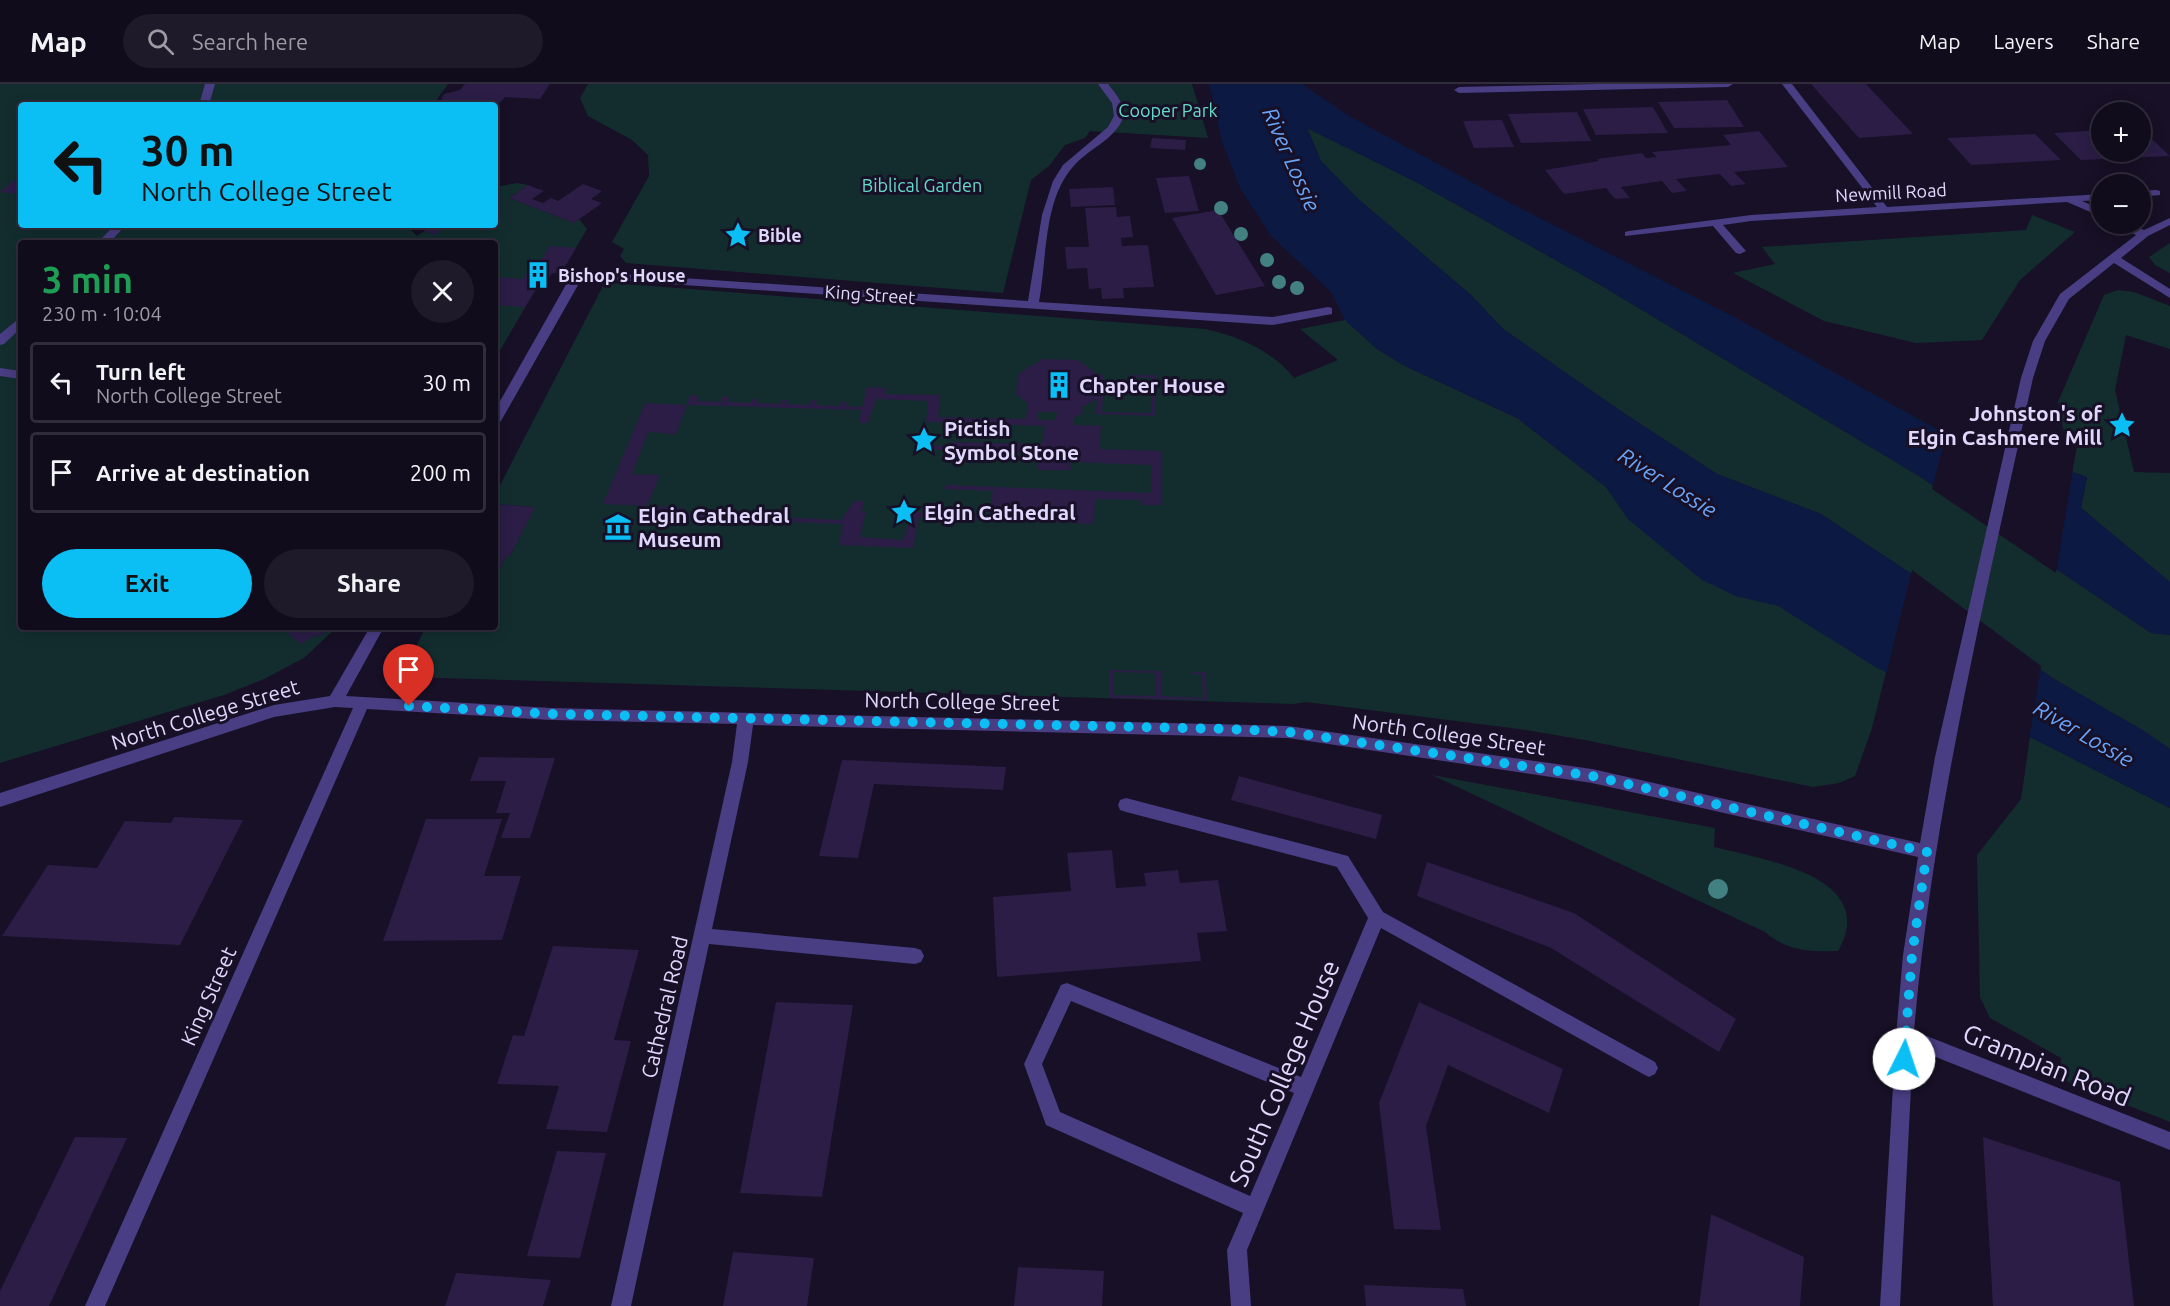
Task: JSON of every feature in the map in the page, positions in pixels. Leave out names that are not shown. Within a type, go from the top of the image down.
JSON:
[{"type":"street","points":[[205,102],[210,84]]},
{"type":"street","points":[[1033,305],[1055,187],[1075,158],[1113,128],[1119,118],[1119,108],[1103,84]]},
{"type":"street","points":[[1459,90],[1728,84]]},
{"type":"street","points":[[1787,84],[1885,212]]},
{"type":"street","points":[[2151,193],[2156,193]]},
{"type":"street","name":"Newmill Road","points":[[1629,234],[1751,218],[1885,212],[2091,198]]},
{"type":"street","name":"Newmill Road","points":[[2068,199],[2091,209]]},
{"type":"street","points":[[2151,230],[2170,221]]},
{"type":"street","points":[[1716,223],[1740,251]]},
{"type":"street","points":[[106,240],[119,228]]},
{"type":"street","points":[[1890,1306],[1905,1036],[1912,955],[1943,757],[2014,429],[2039,342],[2064,297],[2144,234]]},
{"type":"street","points":[[2114,258],[2170,294]]},
{"type":"street","name":"King Street","points":[[498,416],[578,274],[1273,321],[1328,311]]},
{"type":"street","points":[[0,341],[18,324]]},
{"type":"street","points":[[0,372],[18,375]]},
{"type":"street","points":[[335,701],[375,630]]},
{"type":"street","name":"North College Street","points":[[0,800],[274,711],[335,701],[551,714],[1288,732],[1592,776],[1927,852]]},
{"type":"street","name":"King Street","points":[[95,1306],[362,704]]},
{"type":"street","name":"Cathedral Road","points":[[621,1306],[740,762],[746,717]]},
{"type":"street","points":[[1126,805],[1342,861],[1377,917],[1649,1068]]},
{"type":"street","name":"South College House","points":[[1241,1306],[1237,1250],[1377,917]]},
{"type":"street","points":[[703,936],[915,956]]},
{"type":"street","points":[[1254,1208],[1053,1118],[1033,1064],[1067,991],[1305,1089]]},
{"type":"street","name":"Grampian Road","points":[[1905,1036],[2170,1141]]},
{"type":"green space","points":[[0,84],[448,84],[435,102],[18,102],[18,228],[409,228],[417,236],[429,228],[498,228],[498,186],[517,183],[528,185],[509,198],[574,223],[579,219],[587,229],[561,273],[552,273],[544,285],[538,285],[498,354],[498,240],[18,240],[18,630],[334,630],[304,658],[264,679],[224,695],[0,763]]},
{"type":"green space","name":"Biblical Garden","points":[[588,84],[1192,84],[1208,138],[1090,131],[1085,138],[1065,145],[1049,166],[1031,180],[1003,293],[626,263],[620,256],[624,249],[612,242],[649,176],[648,155],[632,140],[588,116],[580,98]]},
{"type":"green space","points":[[1307,128],[1418,183],[1602,286],[1919,476],[2151,633],[2170,635],[2170,749],[2144,731],[2052,678],[1930,586],[1821,514],[1717,474],[1625,414],[1503,329],[1472,296],[1356,197],[1321,161]]},
{"type":"green space","points":[[2032,215],[2075,232],[2020,280],[1982,340],[1916,343],[1824,321],[1733,273],[1775,264],[1762,247],[2026,230]]},
{"type":"green space","points":[[2170,243],[2170,273],[2155,265],[2149,257]]},
{"type":"green space","points":[[612,283],[1205,329],[1242,340],[1265,352],[1286,368],[1294,378],[1338,360],[1300,329],[1345,320],[1377,349],[1405,366],[1517,418],[1606,487],[1629,520],[1736,596],[1778,605],[1886,672],[1872,728],[1855,776],[1839,783],[1813,787],[1585,740],[1519,729],[1306,702],[1294,704],[408,677],[404,670],[424,630],[498,630],[498,568],[506,556],[510,556],[534,507],[498,504],[498,489],[603,286]]},
{"type":"green space","name":"Johnston's of Elgin Cashmere Mill","points":[[2118,290],[2134,292],[2170,306],[2170,349],[2126,335],[2115,390],[2134,472],[2170,473],[2170,582],[2081,508],[2087,477],[2072,472],[2077,447],[2066,443],[2058,402],[2104,295]]},
{"type":"green space","points":[[2030,737],[2170,808],[2170,1122],[2061,1079],[2061,1058],[1990,1018],[1980,997],[1977,855],[2021,799]]},
{"type":"green space","points":[[1432,775],[1715,828],[1714,847],[1785,865],[1810,875],[1830,888],[1843,905],[1847,925],[1838,951],[1790,947],[1765,932]]},
{"type":"water","name":"River Lossie","points":[[1209,84],[1302,84],[1349,116],[1516,206],[1738,319],[2067,501],[2072,472],[2087,477],[2081,508],[2170,582],[2170,635],[2151,633],[1919,476],[1602,286],[1418,183],[1307,128],[1321,161],[1356,197],[1472,296],[1503,329],[1625,414],[1717,474],[1821,514],[1930,586],[2052,678],[2144,731],[2170,749],[2170,808],[2030,737],[1877,668],[1778,606],[1736,596],[1702,580],[1629,520],[1606,487],[1517,418],[1405,366],[1377,349],[1345,320],[1331,292],[1271,236],[1240,188],[1222,142]]},
{"type":"pier","points":[[1947,431],[2065,497],[2070,471],[2073,469],[2056,573],[1932,489]]},
{"type":"pier","points":[[1912,570],[2041,666],[2029,740],[1886,675]]},
{"type":"building","points":[[465,84],[550,84],[540,99],[505,97],[498,105],[498,102],[448,102],[441,99],[444,94],[460,90]]},
{"type":"building","points":[[1811,84],[1866,84],[1913,134],[1859,138]]},
{"type":"building","points":[[1727,100],[1744,127],[1674,128],[1658,102]]},
{"type":"building","points":[[1653,107],[1668,133],[1596,135],[1583,109]]},
{"type":"building","points":[[1577,112],[1591,141],[1521,143],[1508,114]]},
{"type":"building","points":[[1502,120],[1514,147],[1474,148],[1463,121]]},
{"type":"building","points":[[1759,131],[1788,167],[1734,172],[1746,184],[1731,186],[1720,174],[1676,179],[1687,191],[1672,193],[1662,181],[1621,187],[1630,198],[1615,199],[1606,188],[1564,194],[1545,170],[1599,161],[1597,159],[1642,153],[1646,158],[1657,157],[1652,152],[1731,145],[1723,135]]},
{"type":"building","points":[[2091,131],[2091,160],[2081,160],[2054,133]]},
{"type":"building","points":[[2035,134],[2061,160],[1971,165],[1947,138]]},
{"type":"building","points":[[1152,138],[1186,140],[1185,150],[1150,148]]},
{"type":"building","points":[[2151,138],[2170,156],[2151,157]]},
{"type":"building","points":[[1189,176],[1199,211],[1165,213],[1156,178]]},
{"type":"building","points":[[16,179],[18,179],[18,194],[0,192]]},
{"type":"building","points":[[583,184],[602,191],[591,199],[602,203],[574,223],[509,198],[528,185],[544,191],[532,199],[543,203],[551,198],[558,201]]},
{"type":"building","points":[[1113,187],[1115,205],[1071,207],[1069,189]]},
{"type":"building","points":[[1116,207],[1117,217],[1130,216],[1133,237],[1121,238],[1122,246],[1148,245],[1154,287],[1123,288],[1124,298],[1102,299],[1101,288],[1089,289],[1087,268],[1067,269],[1065,247],[1089,247],[1085,208]]},
{"type":"building","points":[[1218,210],[1265,286],[1216,295],[1172,218]]},
{"type":"building","points":[[428,228],[444,228],[435,235],[424,231]]},
{"type":"building","name":"Bishop's House","points":[[550,246],[576,248],[561,273],[552,273],[544,285],[539,285],[525,307],[498,305],[498,277],[523,279],[529,270],[534,271]]},
{"type":"building","points":[[1043,359],[1078,360],[1098,375],[1104,375],[1102,412],[1151,413],[1151,378],[1129,377],[1129,375],[1155,375],[1155,416],[1096,414],[1097,399],[1081,408],[1083,413],[1074,418],[1074,425],[1101,426],[1099,449],[1162,451],[1161,505],[1142,505],[1140,500],[1095,499],[1094,524],[919,517],[913,548],[839,545],[843,524],[644,516],[647,506],[683,508],[682,513],[841,520],[854,501],[864,501],[862,511],[866,511],[860,537],[903,540],[912,512],[989,515],[993,491],[944,489],[946,485],[1151,493],[1151,465],[1070,462],[1071,470],[1037,470],[1039,454],[922,449],[924,445],[950,446],[952,442],[1042,444],[1045,426],[926,422],[928,401],[876,399],[868,423],[859,423],[861,410],[687,405],[690,395],[699,396],[697,401],[721,402],[722,397],[729,397],[728,402],[751,403],[752,399],[758,399],[757,403],[781,404],[782,400],[788,400],[786,404],[810,405],[811,400],[817,401],[816,405],[840,406],[841,402],[847,402],[846,406],[862,407],[867,387],[887,388],[885,394],[940,395],[938,417],[1026,419],[1028,404],[1016,394],[1019,373]],"holes":[[[1038,412],[1057,412],[1056,420],[1037,420]]]},
{"type":"building","points":[[645,403],[687,405],[676,434],[648,432],[632,474],[660,475],[647,506],[603,504]]},
{"type":"building","points":[[498,504],[535,507],[510,556],[506,556],[500,569],[498,569]]},
{"type":"building","points":[[290,630],[324,630],[323,635],[312,637],[301,644],[288,634],[292,631]]},
{"type":"building","points":[[1110,670],[1161,671],[1161,696],[1203,698],[1202,674],[1191,674],[1191,672],[1206,672],[1207,700],[1110,698]],"holes":[[[1114,672],[1155,673],[1155,696],[1113,695]]]},
{"type":"building","points":[[479,757],[555,758],[530,838],[501,838],[510,813],[496,813],[506,781],[470,781]]},
{"type":"building","points":[[842,760],[1006,767],[1003,790],[874,784],[858,858],[819,856]]},
{"type":"building","points":[[1239,776],[1382,815],[1376,839],[1231,800]]},
{"type":"building","points":[[174,817],[243,820],[180,945],[2,936],[48,865],[97,868],[125,821],[171,823]]},
{"type":"building","points":[[426,819],[502,819],[484,876],[521,876],[502,940],[383,941]]},
{"type":"building","points":[[1112,850],[1116,888],[1146,886],[1144,873],[1178,870],[1180,883],[1218,880],[1227,931],[1197,933],[1201,961],[997,977],[993,897],[1071,891],[1067,853]]},
{"type":"building","points":[[1427,862],[1574,913],[1736,1019],[1719,1052],[1551,948],[1417,896]]},
{"type":"building","points":[[553,946],[639,950],[614,1040],[631,1041],[607,1132],[546,1129],[559,1086],[497,1084],[513,1035],[524,1036]]},
{"type":"building","points":[[776,1002],[853,1005],[822,1197],[740,1193]]},
{"type":"building","points":[[1419,1002],[1563,1069],[1549,1113],[1448,1065],[1426,1126],[1441,1230],[1394,1229],[1379,1103]]},
{"type":"building","points":[[75,1137],[127,1138],[49,1306],[0,1306],[0,1291]]},
{"type":"building","points":[[1983,1137],[2120,1182],[2134,1306],[1993,1306]]},
{"type":"building","points":[[557,1151],[606,1153],[580,1258],[527,1256]]},
{"type":"building","points":[[1711,1214],[1804,1257],[1800,1306],[1699,1306]]},
{"type":"building","points":[[733,1252],[814,1258],[807,1306],[723,1306]]},
{"type":"building","points":[[1018,1267],[1104,1271],[1102,1306],[1014,1306]]},
{"type":"building","points":[[456,1273],[551,1280],[543,1306],[445,1306]]},
{"type":"building","points":[[1364,1285],[1463,1289],[1466,1306],[1366,1306]]},
{"type":"place","name":"Bible","points":[[738,235]]},
{"type":"place","name":"Bishop's House","points":[[538,275]]},
{"type":"place","name":"Chapter House","points":[[1059,385]]},
{"type":"place","name":"Johnston's of Elgin Cashmere Mill","points":[[2122,425]]},
{"type":"place","name":"Pictish Symbol Stone","points":[[924,440]]},
{"type":"place","name":"Elgin Cathedral","points":[[904,512]]},
{"type":"place","name":"Elgin Cathedral Museum","points":[[618,527]]},
{"type":"route","points":[[409,706],[551,714],[1288,732],[1592,776],[1927,852],[1912,955],[1904,1059]]},
{"type":"park label","name":"Cooper Park","points":[[1168,110]]}]
